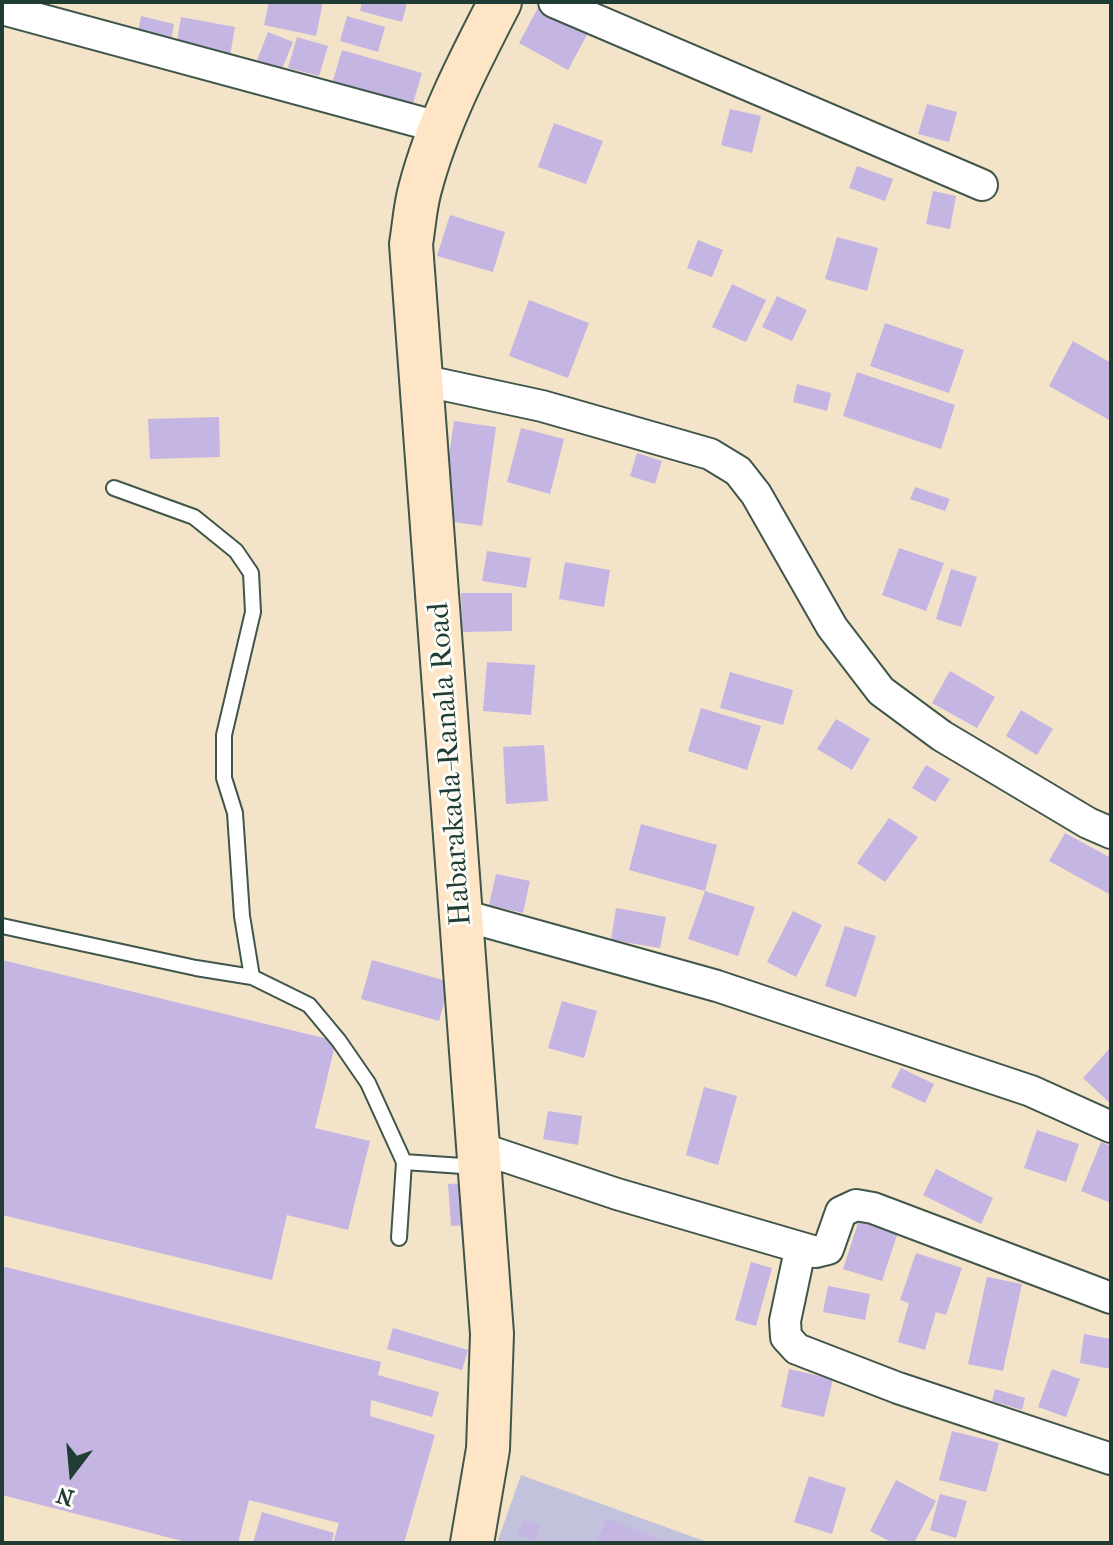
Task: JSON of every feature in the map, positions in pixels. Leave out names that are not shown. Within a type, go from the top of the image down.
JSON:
[{"type":"main road","name":"Habarakada-Ranala Road","points":[[472,1543],[488,1449],[492,1334],[411,244],[419,190],[456,90],[500,2]]},
{"type":"street","points":[[554,2],[982,185]]},
{"type":"street","points":[[2,9],[442,128]]},
{"type":"street","points":[[421,380],[542,406],[710,454],[738,471],[756,494],[832,627],[881,691],[942,736],[1088,823],[1111,833]]},
{"type":"street","points":[[462,915],[717,986],[1031,1091],[1111,1127]]},
{"type":"street","points":[[480,1158],[800,1250],[816,1252],[828,1249],[841,1212],[856,1205],[873,1208],[1111,1298]]},
{"type":"street","points":[[800,1250],[785,1321],[786,1337],[797,1349],[898,1388],[1111,1459]]},
{"type":"lane","points":[[114,488],[194,517],[236,551],[251,573],[253,612],[224,735],[224,778],[235,813],[242,916],[252,977]]},
{"type":"lane","points":[[2,926],[252,977],[309,1005],[368,1083],[404,1162],[399,1238]]},
{"type":"lane","points":[[404,1162],[480,1158]]},
{"type":"shaded area","points":[[521,1475],[710,1543],[497,1543]]},
{"type":"building","points":[[269,2],[323,2],[316,36],[264,25]]},
{"type":"building","points":[[362,2],[407,3],[402,22],[360,11]]},
{"type":"building","points":[[539,6],[588,33],[568,70],[519,43]]},
{"type":"building","points":[[141,16],[174,24],[170,45],[137,37]]},
{"type":"building","points":[[347,16],[385,27],[378,52],[340,41]]},
{"type":"building","points":[[181,17],[235,27],[230,56],[176,47]]},
{"type":"building","points":[[268,32],[293,42],[282,69],[257,60]]},
{"type":"building","points":[[297,37],[328,46],[319,76],[288,68]]},
{"type":"building","points":[[342,50],[422,73],[411,110],[331,87]]},
{"type":"building","points":[[927,104],[957,112],[949,142],[918,134]]},
{"type":"building","points":[[730,109],[761,116],[752,153],[721,145]]},
{"type":"building","points":[[554,123],[603,141],[586,184],[538,167]]},
{"type":"building","points":[[857,166],[893,179],[885,201],[849,188]]},
{"type":"building","points":[[933,191],[956,196],[950,229],[926,224]]},
{"type":"building","points":[[450,215],[505,232],[493,272],[437,256]]},
{"type":"building","points":[[837,237],[878,248],[867,291],[825,279]]},
{"type":"building","points":[[698,240],[723,250],[712,277],[687,268]]},
{"type":"building","points":[[732,284],[766,300],[746,342],[712,327]]},
{"type":"building","points":[[777,296],[807,310],[792,341],[762,327]]},
{"type":"building","points":[[529,300],[589,323],[568,378],[509,356]]},
{"type":"building","points":[[885,323],[964,350],[949,393],[870,366]]},
{"type":"building","points":[[1073,341],[1111,363],[1111,421],[1049,386]]},
{"type":"building","points":[[857,372],[955,405],[941,449],[843,416]]},
{"type":"building","points":[[797,384],[831,393],[827,411],[793,402]]},
{"type":"building","points":[[219,417],[220,457],[150,459],[148,419]]},
{"type":"building","points":[[454,421],[496,427],[482,526],[440,520]]},
{"type":"building","points":[[521,428],[564,439],[550,494],[507,482]]},
{"type":"building","points":[[637,453],[662,461],[655,484],[630,476]]},
{"type":"building","points":[[915,487],[950,499],[945,511],[910,499]]},
{"type":"building","points":[[899,548],[944,563],[926,611],[882,595]]},
{"type":"building","points":[[487,551],[531,558],[526,588],[482,581]]},
{"type":"building","points":[[565,562],[610,570],[604,607],[559,599]]},
{"type":"building","points":[[951,569],[977,577],[961,627],[936,619]]},
{"type":"building","points":[[461,593],[512,593],[512,631],[462,632]]},
{"type":"building","points":[[487,662],[535,665],[531,715],[483,711]]},
{"type":"building","points":[[950,671],[995,697],[977,728],[932,703]]},
{"type":"building","points":[[730,672],[793,690],[783,725],[720,708]]},
{"type":"building","points":[[701,708],[761,726],[747,770],[688,751]]},
{"type":"building","points":[[1021,710],[1053,729],[1037,755],[1006,736]]},
{"type":"building","points":[[836,719],[870,739],[852,770],[817,749]]},
{"type":"building","points":[[544,745],[548,801],[506,804],[503,747]]},
{"type":"building","points":[[926,765],[950,779],[935,802],[912,788]]},
{"type":"building","points":[[889,818],[918,837],[885,882],[857,863]]},
{"type":"building","points":[[641,824],[717,845],[705,891],[629,870]]},
{"type":"building","points":[[1065,833],[1111,858],[1111,895],[1049,861]]},
{"type":"building","points":[[496,874],[530,881],[523,913],[489,905]]},
{"type":"building","points":[[705,891],[755,907],[738,956],[688,939]]},
{"type":"building","points":[[616,908],[666,917],[660,948],[611,940]]},
{"type":"building","points":[[793,911],[822,925],[796,977],[767,962]]},
{"type":"building","points":[[845,926],[876,936],[856,997],[825,986]]},
{"type":"building","points":[[2,960],[336,1041],[315,1128],[370,1141],[348,1230],[287,1215],[272,1280],[2,1215]]},
{"type":"building","points":[[372,960],[450,982],[439,1021],[361,999]]},
{"type":"building","points":[[562,1001],[597,1011],[584,1058],[548,1048]]},
{"type":"building","points":[[1111,1047],[1111,1104],[1083,1078]]},
{"type":"building","points":[[901,1068],[934,1084],[925,1103],[891,1087]]},
{"type":"building","points":[[704,1087],[737,1096],[718,1165],[686,1155]]},
{"type":"building","points":[[548,1111],[582,1116],[578,1145],[543,1139]]},
{"type":"building","points":[[1037,1130],[1079,1144],[1066,1182],[1024,1168]]},
{"type":"building","points":[[1101,1142],[1111,1146],[1111,1203],[1081,1191]]},
{"type":"building","points":[[936,1169],[993,1198],[981,1224],[923,1195]]},
{"type":"building","points":[[467,1183],[470,1225],[451,1226],[448,1184]]},
{"type":"building","points":[[861,1214],[900,1226],[882,1281],[843,1269]]},
{"type":"building","points":[[916,1253],[962,1268],[946,1315],[936,1312],[925,1350],[898,1342],[909,1303],[900,1300]]},
{"type":"building","points":[[751,1262],[772,1268],[756,1326],[735,1320]]},
{"type":"building","points":[[2,1266],[381,1362],[378,1375],[439,1392],[432,1417],[371,1400],[370,1416],[435,1435],[404,1543],[333,1543],[339,1523],[249,1500],[238,1543],[190,1543],[2,1495]]},
{"type":"building","points":[[987,1277],[1022,1284],[1003,1371],[968,1364]]},
{"type":"building","points":[[828,1286],[870,1294],[865,1320],[823,1312]]},
{"type":"building","points":[[393,1328],[468,1350],[462,1370],[387,1349]]},
{"type":"building","points":[[1084,1334],[1111,1339],[1111,1369],[1080,1363]]},
{"type":"building","points":[[789,1369],[833,1379],[824,1417],[781,1407]]},
{"type":"building","points":[[1052,1369],[1080,1379],[1066,1417],[1038,1407]]},
{"type":"building","points":[[995,1389],[1025,1398],[1022,1410],[992,1401]]},
{"type":"building","points":[[952,1431],[999,1443],[986,1492],[939,1480]]},
{"type":"building","points":[[809,1476],[846,1488],[832,1534],[794,1522]]},
{"type":"building","points":[[896,1480],[936,1501],[914,1543],[893,1543],[870,1531]]},
{"type":"building","points":[[940,1494],[967,1501],[956,1538],[930,1530]]},
{"type":"building","points":[[262,1512],[334,1533],[331,1543],[253,1543]]},
{"type":"building","points":[[607,1518],[669,1543],[597,1543]]},
{"type":"building","points":[[523,1520],[540,1526],[535,1541],[518,1535]]}]
